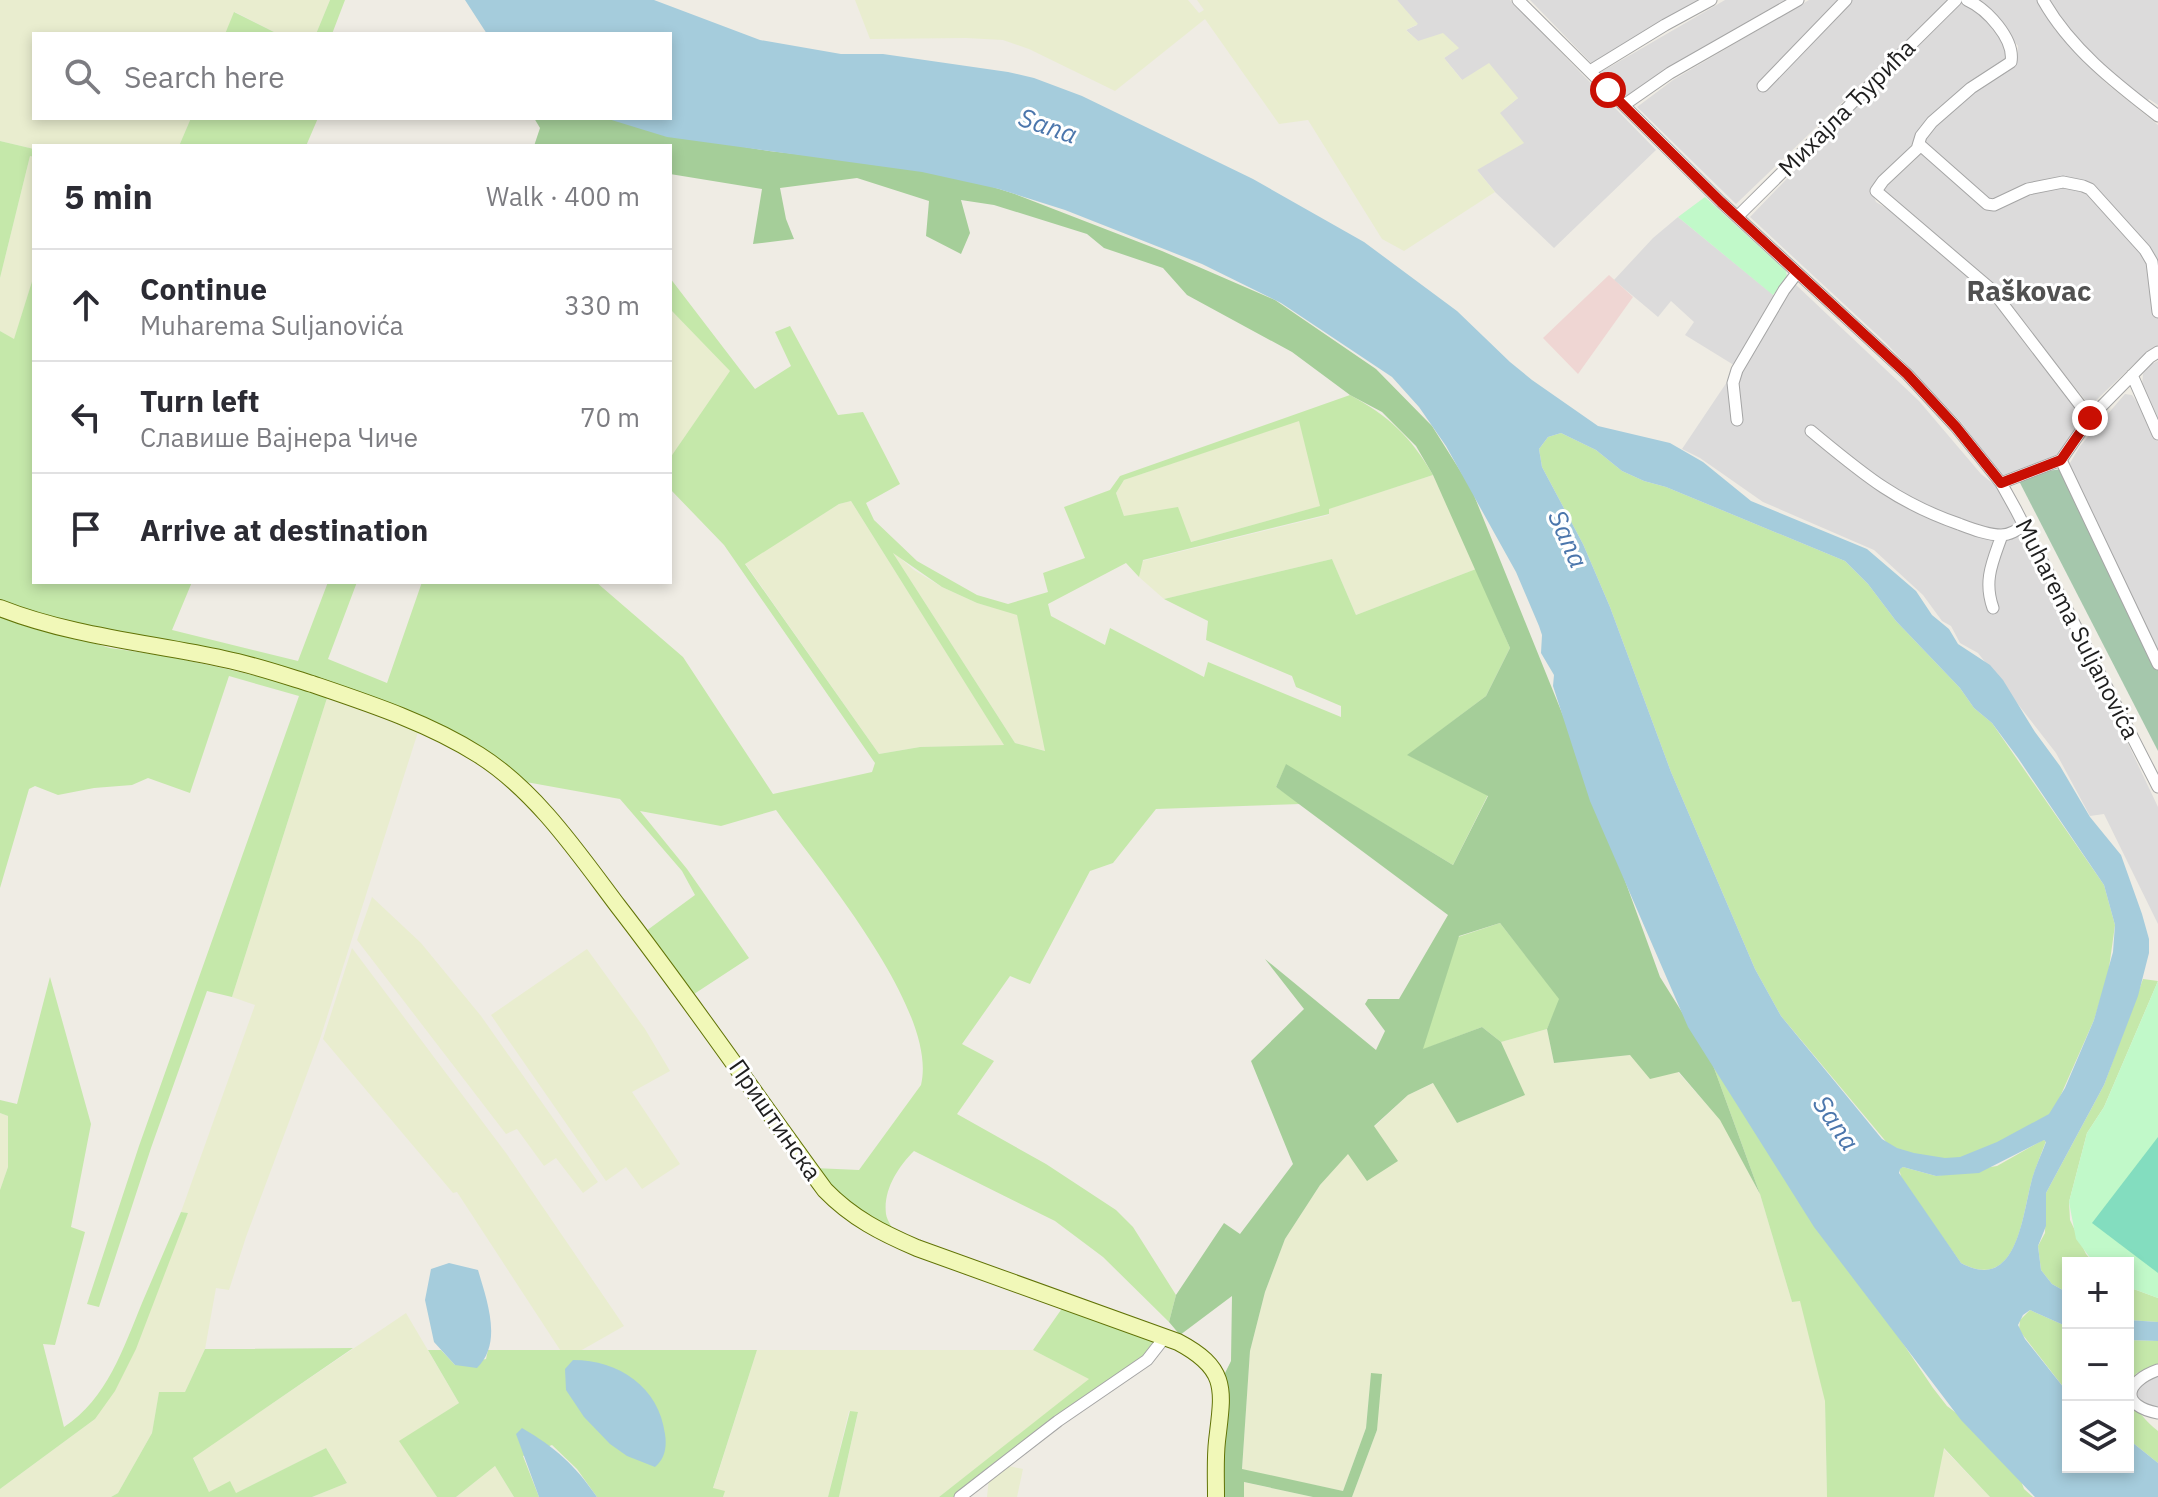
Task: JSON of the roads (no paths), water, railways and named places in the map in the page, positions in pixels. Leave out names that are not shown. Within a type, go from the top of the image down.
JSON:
[{"type":"street","name":"Muharema Suljanovića","points":[[1518,0],[1737,217],[1907,374],[1956,427],[2001,483],[2158,787]]},
{"type":"street","points":[[1590,71],[1711,0]]},
{"type":"street","points":[[1624,105],[1670,73],[1798,0]]},
{"type":"street","points":[[1763,86],[1846,0]]},
{"type":"street","name":"Михајла Ђурића","points":[[1737,217],[1956,0]]},
{"type":"street","points":[[1967,0],[1992,20],[2013,52],[2011,62],[1971,88],[1932,122],[1911,156],[1876,191],[1992,290],[2090,418]]},
{"type":"street","points":[[2043,0],[2058,26],[2112,80],[2158,116]]},
{"type":"street","points":[[1919,144],[1979,198],[1994,205],[2028,189],[2063,182],[2090,189],[2145,250],[2152,262],[2158,312]]},
{"type":"street","points":[[1737,420],[1733,383],[1737,370],[1770,312],[1797,273]]},
{"type":"street","points":[[2001,483],[2061,460],[2090,418],[2158,352]]},
{"type":"street","points":[[2132,375],[2158,434]]},
{"type":"street","points":[[1811,431],[1898,499],[1954,523],[2002,535],[2024,525]]},
{"type":"street","points":[[2061,460],[2158,664]]},
{"type":"street","points":[[1993,608],[1987,584],[2002,535]]},
{"type":"street","name":"Приштинска","points":[[0,608],[74,629],[239,663],[317,686],[446,736],[481,756],[546,815],[596,877],[682,990],[825,1190],[842,1207],[884,1234],[917,1248],[1165,1337],[1205,1359],[1219,1376],[1222,1406],[1216,1497]]},
{"type":"street","points":[[960,1497],[1058,1421],[1147,1360],[1165,1337]]},
{"type":"street","points":[[2158,1370],[2141,1377],[2132,1385],[2131,1396],[2141,1408],[2158,1413]]},
{"type":"water","name":"Sana","points":[[465,0],[654,0],[760,40],[841,54],[883,54],[1008,72],[1082,96],[1253,179],[1364,242],[1457,311],[1532,380],[1598,426],[1670,443],[1703,462],[1751,501],[1867,549],[1916,591],[1958,644],[1990,665],[2003,680],[2090,817],[2121,855],[2149,939],[2149,953],[2138,996],[2104,1085],[2046,1193],[2046,1226],[2038,1246],[2041,1270],[2052,1284],[2062,1290],[2062,1324],[2030,1310],[2018,1325],[2025,1339],[2062,1385],[2062,1473],[2134,1473],[2134,1444],[2158,1463],[2158,1497],[2035,1497],[1961,1420],[1814,1227],[1688,1027],[1590,801],[1553,686],[1554,675],[1541,653],[1542,635],[1516,572],[1446,446],[1419,407],[1392,377],[1281,303],[1202,264],[1065,210],[999,189],[922,172],[667,137],[612,120],[672,120],[672,32],[486,32]],"holes":[[[1561,433],[1596,450],[1622,471],[1845,561],[1868,584],[1896,621],[1960,688],[1974,708],[1992,723],[2104,885],[2115,925],[2113,952],[2094,1020],[2065,1088],[2049,1114],[1997,1142],[1960,1157],[1945,1158],[1897,1148],[1882,1139],[1781,1016],[1755,969],[1671,772],[1610,607],[1583,544],[1542,467],[1539,449],[1548,437]],[[2044,1140],[2046,1142],[2032,1178],[2013,1247],[2005,1260],[1994,1268],[1979,1270],[1961,1263],[1899,1173],[1903,1167],[1936,1176],[1979,1173]]]},
{"type":"water","points":[[449,1263],[478,1270],[485,1295],[491,1334],[485,1358],[477,1368],[455,1365],[434,1342],[425,1300],[431,1269]]},
{"type":"water","points":[[2134,1320],[2158,1322],[2158,1341],[2134,1340]]},
{"type":"water","points":[[573,1360],[590,1361],[621,1371],[634,1379],[655,1403],[666,1444],[655,1467],[627,1456],[610,1444],[584,1417],[566,1390],[565,1369]]},
{"type":"water","points":[[522,1428],[564,1458],[597,1497],[539,1497],[516,1434]]},
{"type":"district","name":"Raškovac","points":[[2029,291]]}]
